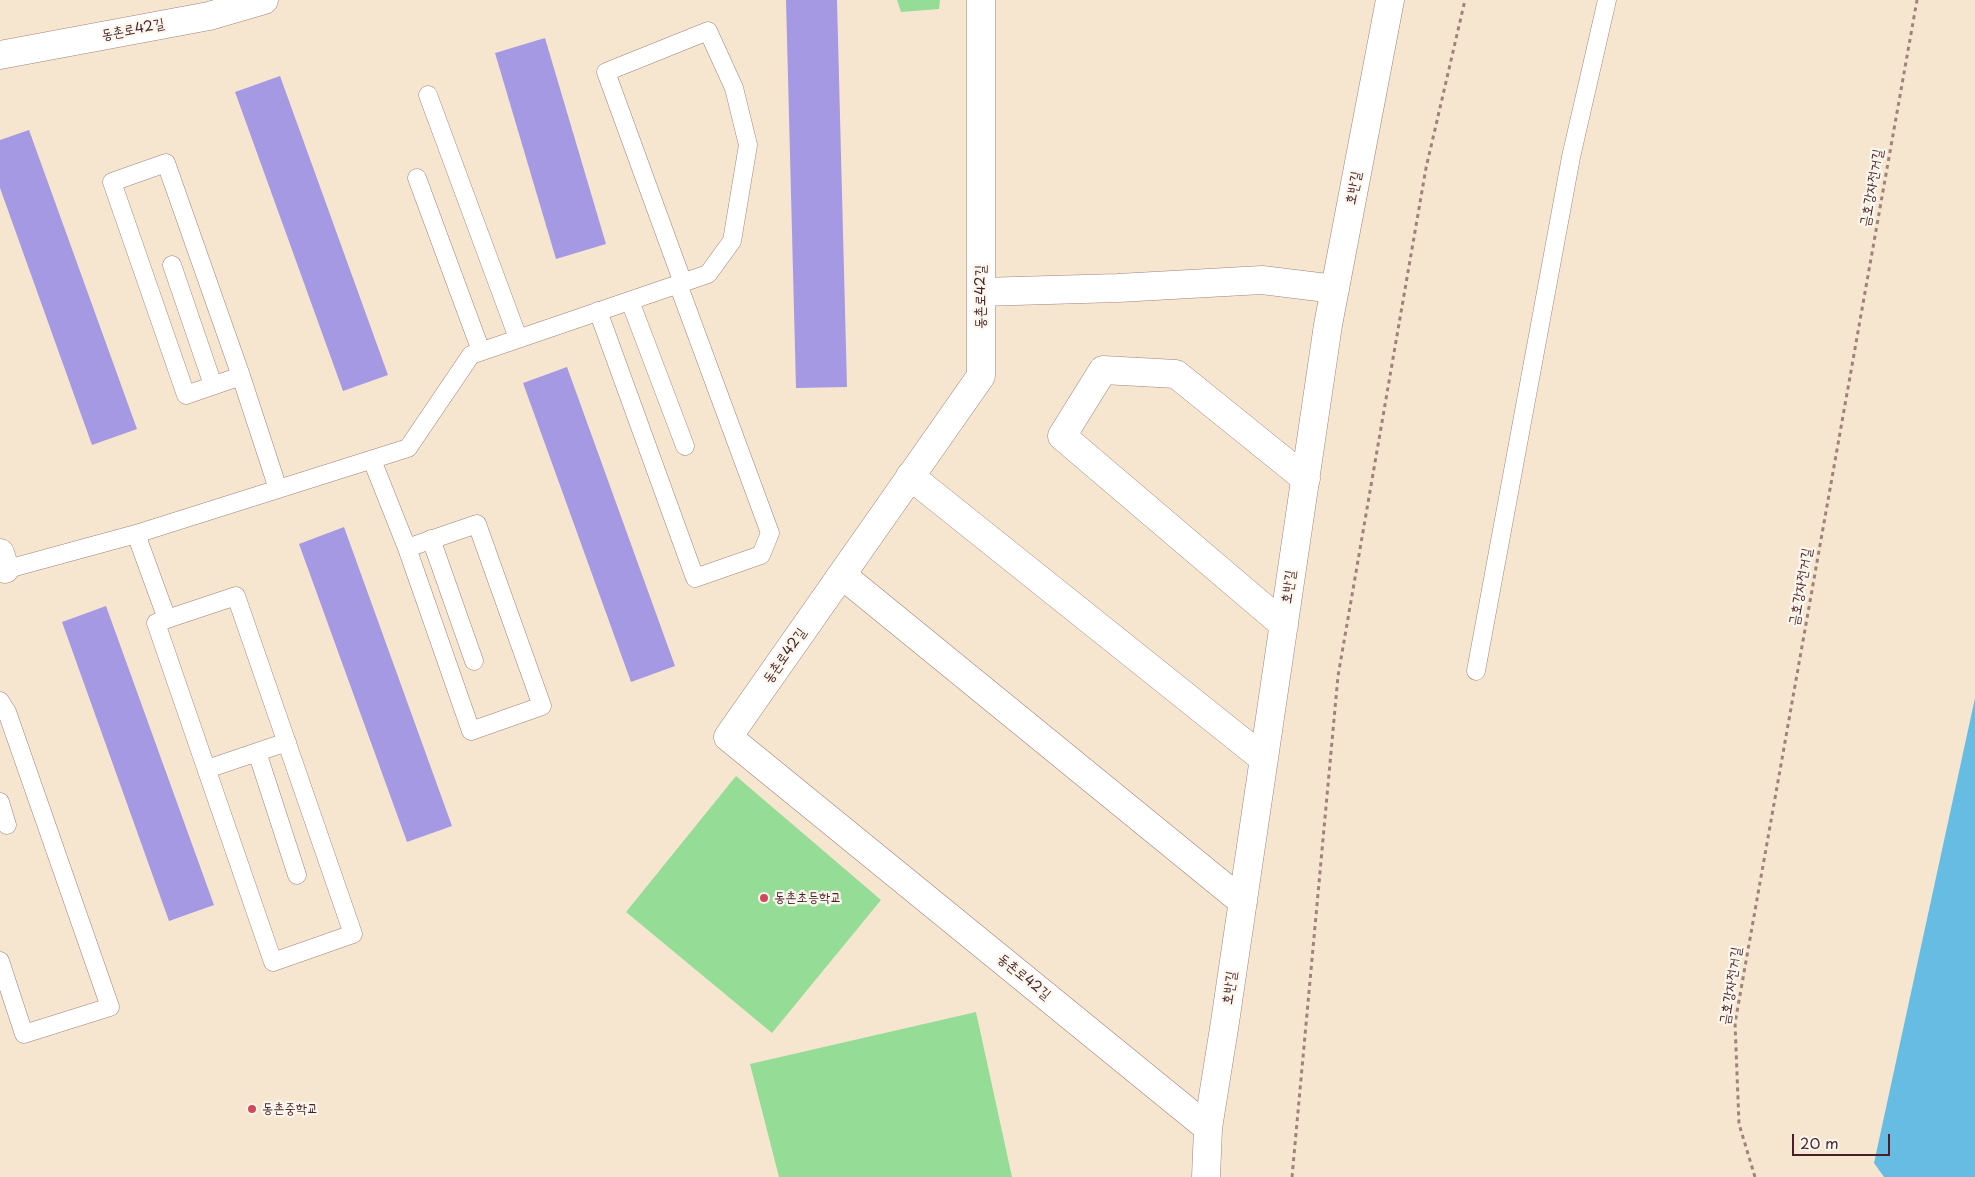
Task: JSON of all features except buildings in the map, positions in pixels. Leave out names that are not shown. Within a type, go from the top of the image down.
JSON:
[{"type":"street","name":"동촌로42길","points":[[0,55],[209,16],[225,5],[264,0]]},
{"type":"street","name":"동촌로42길","points":[[981,0],[981,376],[728,736],[1208,1128]]},
{"type":"street","name":"호반길","points":[[1206,1177],[1208,1128],[1335,289],[1390,0]]},
{"type":"street","points":[[981,292],[1118,288],[1262,280],[1335,289]]},
{"type":"street","points":[[1284,624],[1062,436],[1104,370],[1176,374],[1306,479]]},
{"type":"street","points":[[910,476],[1264,759]]},
{"type":"street","points":[[842,574],[1243,902]]},
{"type":"lane","points":[[1476,671],[1571,157],[1607,0]]},
{"type":"lane","points":[[2,564],[136,534],[408,448],[471,354],[598,311],[630,301],[680,283],[708,274],[732,241],[748,145],[734,88],[708,31],[606,72],[680,283],[770,533],[761,556],[695,578],[598,311]]},
{"type":"lane","points":[[428,95],[518,338]]},
{"type":"lane","points":[[241,376],[186,394],[112,182],[166,163],[241,376],[278,489]]},
{"type":"lane","points":[[417,178],[481,351]]},
{"type":"lane","points":[[172,265],[213,385]]},
{"type":"lane","points":[[630,301],[686,446]]},
{"type":"lane","points":[[372,460],[407,548],[471,731],[542,706],[477,524],[407,548]]},
{"type":"lane","points":[[136,534],[167,619]]},
{"type":"lane","points":[[431,540],[474,661]]},
{"type":"lane","points":[[236,596],[353,934],[273,962],[156,623],[167,619],[236,596]]},
{"type":"lane","points":[[0,701],[7,712],[110,1007],[24,1034],[0,961]]},
{"type":"lane","points":[[207,769],[287,742]]},
{"type":"lane","points":[[257,752],[297,875]]},
{"type":"lane","points":[[0,802],[7,825]]},
{"type":"path","points":[[1292,1177],[1338,676],[1426,168],[1465,0]]},
{"type":"path","name":"금호강자전거길","points":[[1755,1177],[1739,1124],[1735,1023],[1917,0]]},
{"type":"green space","points":[[897,0],[940,0],[939,9],[901,12]]},
{"type":"green space","points":[[736,776],[881,900],[772,1033],[626,912]]},
{"type":"green space","points":[[976,1012],[1012,1177],[779,1177],[750,1064]]},
{"type":"water","points":[[1975,698],[1975,1177],[1884,1177],[1874,1163]]},
{"type":"place","name":"동촌초등학교","points":[[764,898]]},
{"type":"place","name":"동촌중학교","points":[[252,1109]]}]
